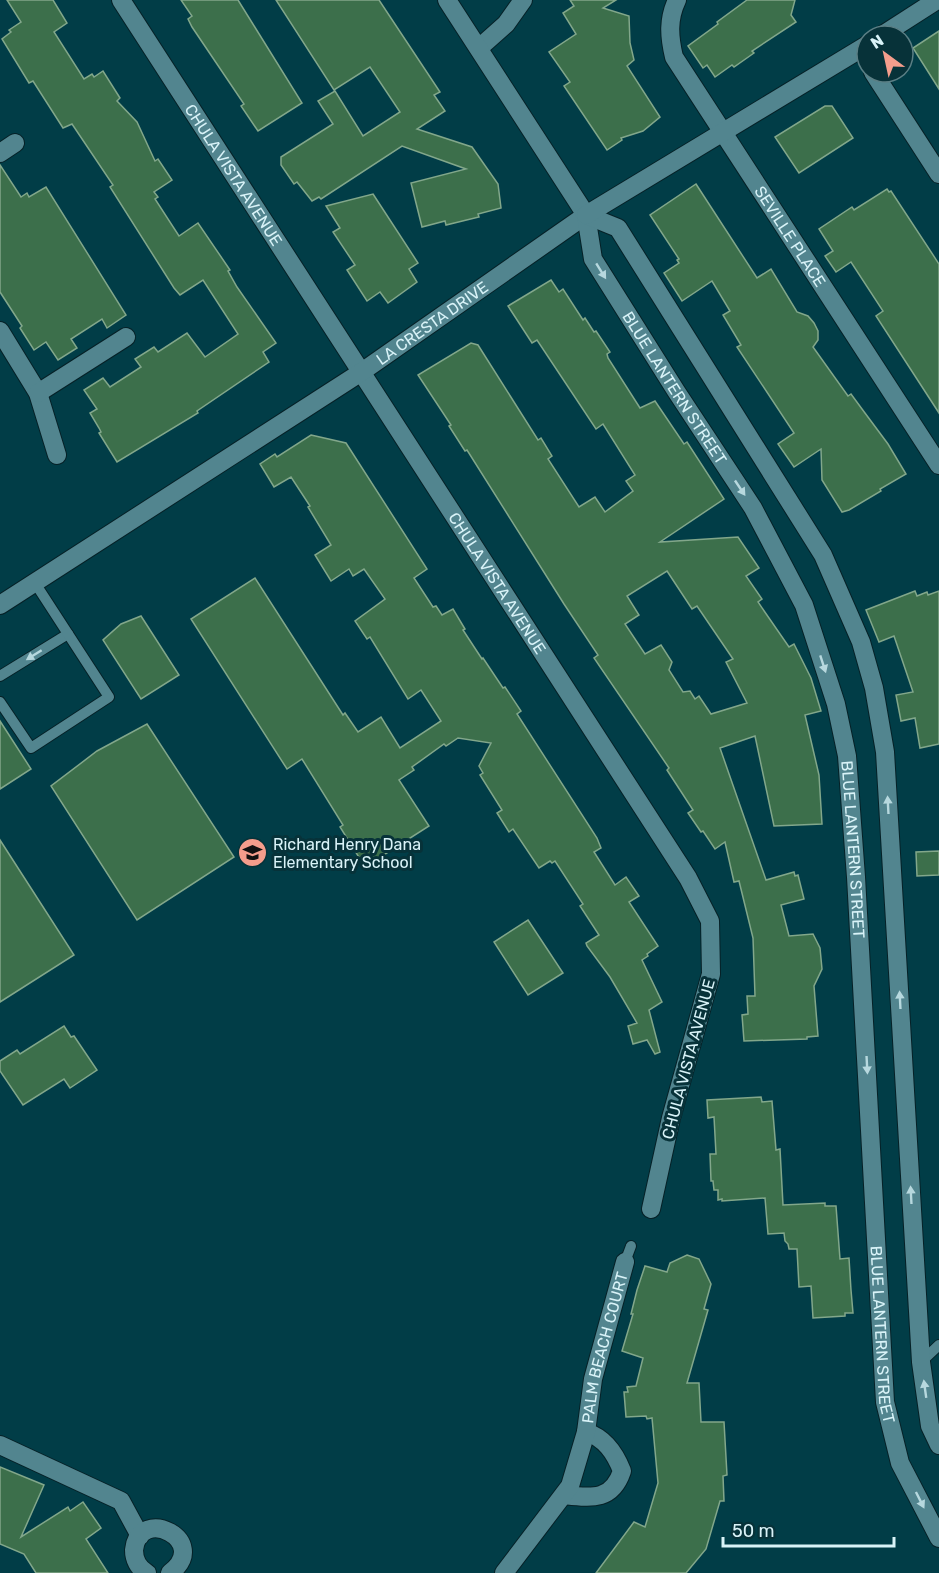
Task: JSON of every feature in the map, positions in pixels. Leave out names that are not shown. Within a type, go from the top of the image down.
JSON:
[{"type":"street","name":"CHULA VISTA AVENUE","points":[[122,0],[688,878],[710,921],[711,974],[671,1118],[651,1209]]},
{"type":"street","name":"BLUE LANTERN STREET","points":[[447,0],[586,215],[593,259],[675,391],[753,508],[804,605],[836,704],[847,756],[856,877],[885,1402],[900,1463],[939,1538]]},
{"type":"street","points":[[479,48],[506,24],[523,0]]},
{"type":"street","name":"SEVILLE PLACE","points":[[677,0],[673,8],[669,33],[674,57],[939,465]]},
{"type":"street","points":[[900,24],[937,0]]},
{"type":"street","name":"LA CRESTA DRIVE","points":[[0,606],[363,371],[586,215],[722,132],[855,58]]},
{"type":"street","points":[[881,84],[939,174]]},
{"type":"street","name":"BLUE LANTERN STREET","points":[[586,215],[618,228],[823,555],[861,642],[874,688],[885,752],[921,1362],[930,1426],[939,1445]]},
{"type":"street","points":[[0,331],[38,393],[57,455]]},
{"type":"street","points":[[38,393],[126,337]]},
{"type":"street","name":"PALM BEACH COURT","points":[[504,1573],[570,1486],[586,1432],[593,1379],[628,1254]]},
{"type":"street","name":"PALM BEACH COURT","points":[[564,1495],[586,1497],[604,1495],[618,1484],[622,1471],[617,1458],[608,1445],[586,1432]]},
{"type":"street","points":[[0,1445],[121,1502],[140,1536]]},
{"type":"street","points":[[147,1573],[136,1563],[135,1544],[147,1530],[157,1528],[174,1533],[183,1550],[177,1568],[170,1573]]},
{"type":"lane","points":[[0,702],[32,748],[109,697],[35,583]]},
{"type":"lane","points":[[0,676],[68,633]]},
{"type":"lane","points":[[921,1362],[939,1345]]},
{"type":"building","points":[[7,0],[53,0],[67,23],[54,32],[84,79],[92,74],[94,77],[103,71],[120,98],[117,101],[137,122],[155,161],[158,159],[172,180],[154,192],[158,197],[155,199],[179,236],[198,223],[230,270],[228,271],[237,287],[276,343],[263,352],[269,362],[197,411],[198,413],[117,462],[99,433],[101,432],[90,413],[97,409],[84,390],[103,378],[110,387],[141,367],[135,359],[154,347],[158,352],[187,333],[205,357],[238,334],[203,280],[180,295],[174,288],[110,187],[113,185],[72,124],[63,128],[33,81],[29,83],[2,39],[11,32],[9,30],[21,22]]},
{"type":"building","points":[[181,0],[238,0],[302,103],[258,131],[241,106],[244,104],[192,27],[188,19],[192,16]]},
{"type":"building","points":[[276,0],[379,0],[440,92],[434,95],[445,111],[417,129],[472,147],[498,184],[501,208],[478,214],[479,217],[446,225],[445,221],[422,227],[411,183],[466,169],[402,146],[321,199],[319,197],[312,201],[297,182],[294,184],[281,165],[281,157],[333,124],[318,101],[335,91],[363,136],[400,112],[370,67],[334,90]]},
{"type":"building","points":[[570,0],[616,0],[603,8],[629,16],[630,43],[634,60],[627,66],[660,117],[643,131],[621,138],[622,140],[607,150],[564,86],[570,82],[549,52],[576,34],[563,13],[574,6]]},
{"type":"building","points":[[747,0],[795,0],[791,15],[796,22],[752,51],[754,53],[734,67],[732,65],[715,77],[707,65],[703,68],[688,46]]},
{"type":"building","points":[[939,31],[939,89],[915,51],[915,47]]},
{"type":"building","points":[[825,106],[832,106],[853,138],[799,173],[775,137]]},
{"type":"building","points":[[0,165],[21,197],[27,193],[29,197],[46,187],[126,315],[107,328],[102,319],[71,339],[77,348],[58,360],[46,342],[34,350],[0,292]]},
{"type":"building","points":[[696,184],[757,278],[771,269],[797,312],[808,316],[814,323],[818,331],[818,340],[813,347],[848,396],[851,394],[888,444],[906,474],[849,510],[842,512],[822,480],[821,449],[794,467],[778,444],[794,433],[737,347],[741,345],[723,315],[730,311],[712,281],[682,301],[664,273],[679,263],[677,260],[679,259],[650,215]]},
{"type":"building","points":[[887,189],[891,191],[939,264],[939,413],[876,316],[883,311],[851,262],[836,272],[825,256],[833,251],[819,229],[852,207],[854,210]]},
{"type":"building","points":[[373,194],[418,263],[409,269],[417,282],[388,303],[380,292],[367,301],[347,270],[355,265],[333,232],[340,228],[326,206]]},
{"type":"building","points":[[551,280],[559,292],[563,289],[583,320],[585,318],[594,332],[596,331],[610,352],[607,354],[608,358],[640,408],[655,401],[684,444],[687,442],[724,499],[660,542],[738,537],[759,568],[746,576],[762,599],[758,602],[789,647],[794,644],[811,678],[821,711],[805,715],[819,775],[822,824],[774,826],[755,736],[720,748],[766,880],[794,872],[795,876],[798,875],[804,899],[781,905],[789,936],[813,934],[820,948],[822,969],[814,986],[818,1036],[807,1037],[807,1039],[744,1041],[742,1015],[748,1014],[747,996],[755,996],[753,938],[739,881],[734,882],[725,842],[715,849],[688,813],[693,810],[667,770],[669,768],[594,658],[598,655],[418,375],[471,343],[478,345],[538,440],[541,438],[552,456],[548,459],[579,507],[595,497],[605,512],[633,491],[626,481],[635,475],[603,424],[596,429],[537,340],[532,343],[508,306]],"holes":[[[667,571],[692,609],[697,606],[733,659],[726,662],[747,703],[711,714],[699,696],[695,699],[690,691],[683,692],[669,670],[672,662],[661,645],[645,654],[625,624],[639,615],[627,596]]]},
{"type":"building","points":[[311,435],[346,443],[427,569],[414,578],[433,607],[436,606],[442,615],[453,609],[465,629],[463,630],[482,659],[521,711],[517,714],[597,838],[601,848],[594,852],[615,885],[626,877],[639,896],[629,902],[658,946],[642,960],[662,1002],[649,1010],[660,1052],[655,1054],[647,1040],[633,1044],[628,1026],[637,1023],[610,977],[587,946],[586,943],[599,935],[580,906],[583,904],[555,861],[552,863],[550,861],[539,868],[513,829],[509,832],[497,813],[502,810],[480,775],[483,773],[479,766],[491,743],[458,738],[446,746],[444,744],[412,767],[414,770],[399,780],[429,826],[365,867],[340,827],[343,825],[302,759],[287,769],[191,619],[255,578],[343,715],[345,713],[358,732],[381,717],[400,748],[441,721],[421,690],[408,699],[370,637],[367,639],[355,621],[385,599],[364,569],[353,576],[349,569],[331,581],[315,555],[331,545],[308,507],[310,506],[291,477],[274,487],[260,464],[275,454],[277,457]]},
{"type":"building","points":[[915,591],[917,596],[939,591],[939,744],[920,748],[915,718],[901,721],[896,695],[913,692],[894,636],[879,642],[866,610]]},
{"type":"building","points":[[141,616],[179,675],[141,699],[103,640],[121,624]]},
{"type":"building","points":[[0,721],[31,769],[0,789]]},
{"type":"building","points":[[147,724],[234,857],[137,920],[51,786],[97,751]]},
{"type":"building","points":[[0,840],[74,955],[0,1002]]},
{"type":"building","points":[[939,851],[939,875],[917,876],[916,852]]},
{"type":"building","points":[[528,920],[563,973],[528,995],[494,942]]},
{"type":"building","points":[[64,1026],[71,1037],[74,1036],[97,1070],[70,1088],[64,1079],[23,1105],[0,1071],[0,1061],[17,1050],[20,1054]]},
{"type":"building","points":[[761,1097],[762,1102],[772,1101],[776,1150],[780,1149],[783,1205],[825,1203],[825,1206],[836,1206],[840,1259],[849,1258],[853,1313],[845,1313],[845,1316],[813,1318],[811,1286],[799,1287],[797,1249],[789,1249],[784,1233],[768,1234],[765,1198],[718,1200],[718,1190],[714,1190],[713,1181],[711,1181],[710,1154],[716,1154],[714,1117],[708,1118],[707,1100]]},
{"type":"building","points":[[687,1255],[699,1259],[711,1284],[704,1309],[708,1310],[687,1383],[699,1383],[701,1422],[724,1422],[727,1475],[723,1476],[724,1501],[720,1501],[706,1549],[686,1573],[596,1573],[634,1522],[645,1527],[658,1483],[652,1418],[626,1417],[624,1392],[628,1392],[627,1387],[636,1386],[643,1358],[622,1351],[633,1314],[631,1314],[637,1290],[645,1266],[667,1272],[670,1263]]},
{"type":"building","points":[[0,1467],[44,1485],[21,1537],[68,1507],[70,1511],[83,1502],[101,1528],[86,1539],[108,1573],[36,1573],[24,1554],[0,1544]]},
{"type":"place","name":"Richard Henry Dana Elementary School","points":[[252,853]]}]
